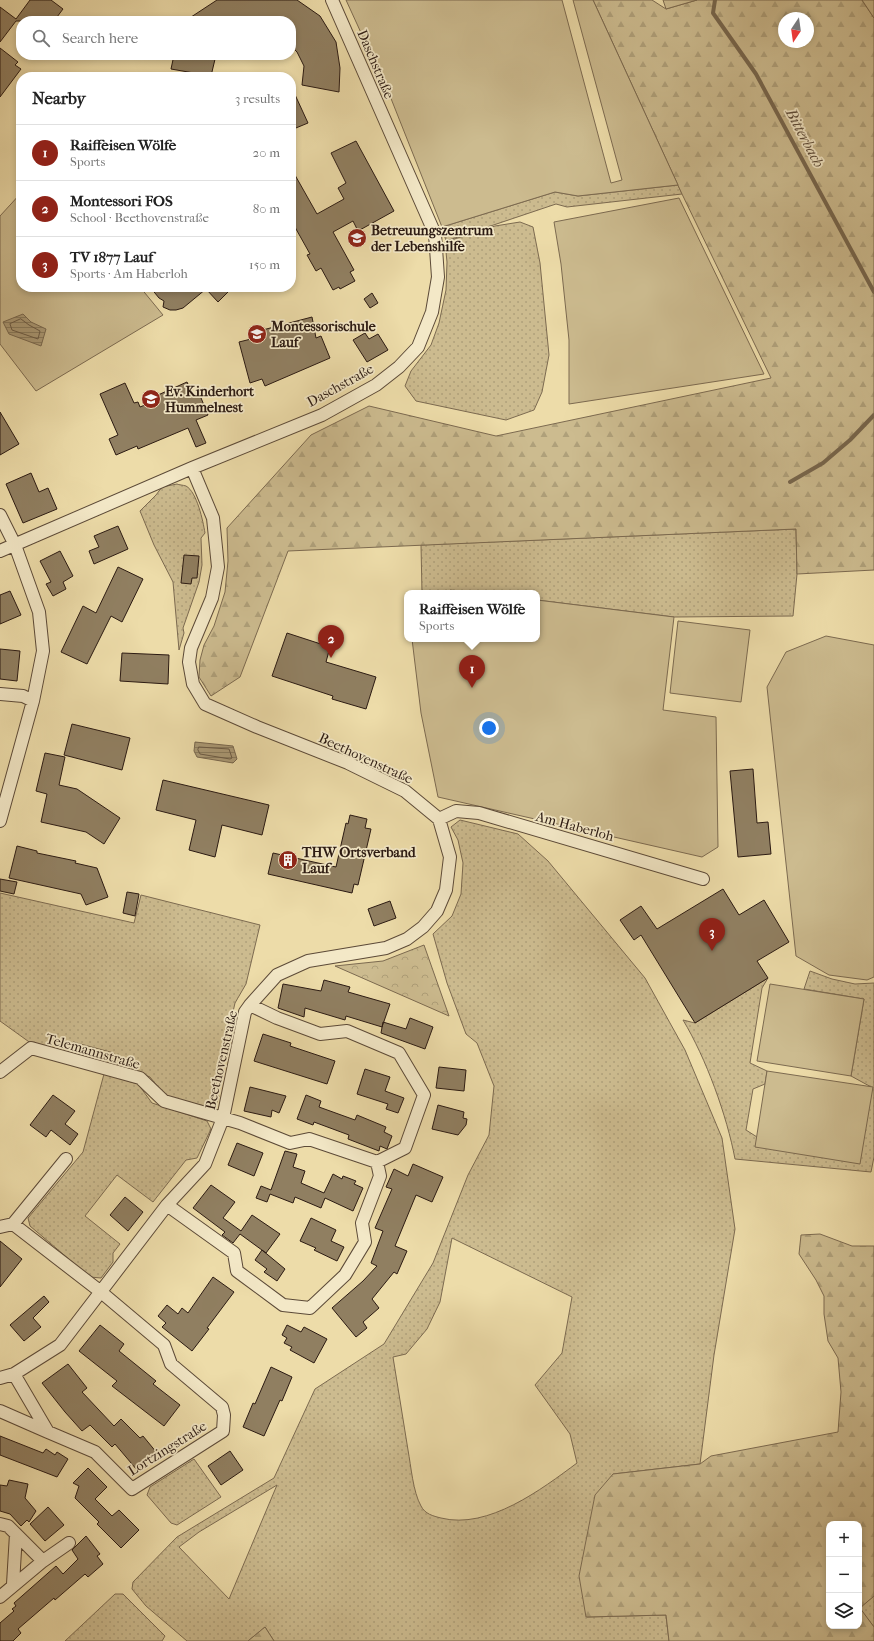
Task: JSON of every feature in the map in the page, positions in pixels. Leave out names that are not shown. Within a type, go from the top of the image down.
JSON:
[{"type":"street","name":"Daschstraße","points":[[0,551],[192,468],[322,415],[376,385],[399,367],[418,347],[432,312],[438,277],[435,234],[332,0]]},
{"type":"street","name":"Beethovenstraße","points":[[0,1378],[14,1374],[60,1345],[167,1205],[205,1164],[223,1118],[246,1012],[250,1005],[277,975],[308,961],[386,948],[407,939],[423,927],[437,911],[446,890],[450,858],[439,819],[405,791],[348,763],[257,727],[205,704],[193,684],[189,662],[191,648],[212,598],[218,567],[213,518],[192,468]]},
{"type":"street","points":[[0,515],[15,545],[39,612],[43,651],[33,701],[0,821]]},
{"type":"street","points":[[0,694],[23,696],[33,701]]},
{"type":"street","name":"Am Haberloh","points":[[439,819],[456,811],[479,813],[703,879]]},
{"type":"street","points":[[223,1118],[290,1143],[309,1139],[378,1162],[405,1148],[424,1095],[399,1053],[347,1031],[320,1034],[277,1018],[250,1005]]},
{"type":"street","name":"Telemannstraße","points":[[0,1072],[31,1048],[140,1078],[164,1101],[223,1118]]},
{"type":"street","points":[[0,1227],[13,1224],[66,1159]]},
{"type":"street","points":[[167,1205],[234,1254],[237,1271],[283,1305],[310,1308],[345,1275],[366,1242],[362,1223],[380,1176],[378,1162]]},
{"type":"street","points":[[13,1224],[101,1292]]},
{"type":"street","name":"Lortzingstraße","points":[[0,1411],[95,1452],[132,1489],[223,1431],[224,1415],[222,1407],[171,1364],[164,1344],[101,1292]]},
{"type":"street","points":[[14,1374],[48,1432]]},
{"type":"street","points":[[0,1524],[8,1526],[43,1561]]},
{"type":"street","points":[[13,1584],[16,1534]]},
{"type":"street","points":[[0,1597],[13,1584],[69,1543]]},
{"type":"green space","points":[[346,0],[562,0],[611,183],[622,180],[573,0],[593,0],[678,185],[578,196],[555,192],[442,227],[390,96]]},
{"type":"green space","points":[[593,0],[652,0],[666,9],[697,0],[862,0],[874,18],[874,570],[797,574],[796,529],[288,551],[240,677],[211,696],[199,677],[200,660],[204,645],[214,626],[225,592],[228,561],[227,528],[311,435],[369,406],[496,436],[771,378],[682,194]]},
{"type":"green space","points":[[663,0],[697,0],[666,9]]},
{"type":"green space","points":[[862,0],[874,0],[874,18]]},
{"type":"green space","points":[[678,185],[682,194],[567,207],[556,204],[446,241],[442,227],[555,192],[578,196]]},
{"type":"green space","points":[[16,198],[16,292],[144,292],[163,315],[36,391],[0,344],[0,216]]},
{"type":"green space","points":[[679,198],[764,374],[569,404],[569,340],[561,264],[554,222]]},
{"type":"green space","points":[[520,222],[533,227],[540,263],[549,355],[542,392],[534,410],[506,420],[416,401],[405,386],[411,371],[431,345],[439,323],[446,290],[447,262],[445,242],[495,226]]},
{"type":"green space","points":[[177,484],[186,486],[193,494],[199,507],[205,533],[201,538],[202,565],[199,582],[183,628],[184,633],[179,650],[173,582],[154,545],[140,511],[162,487]]},
{"type":"green space","points":[[796,529],[797,574],[793,616],[674,617],[540,600],[540,590],[422,590],[421,545]]},
{"type":"green space","points":[[540,600],[674,617],[663,710],[716,717],[718,847],[702,857],[438,797],[421,713],[412,642],[540,642]]},
{"type":"green space","points":[[678,621],[750,630],[741,702],[670,693]]},
{"type":"green space","points":[[826,636],[874,645],[874,977],[867,980],[829,975],[796,956],[767,687],[786,652]]},
{"type":"green space","points":[[460,820],[518,834],[548,861],[645,978],[685,1050],[722,1138],[735,1229],[714,1355],[700,1464],[613,1474],[587,1617],[666,1615],[669,1641],[274,1641],[265,1627],[248,1641],[187,1641],[146,1606],[132,1589],[133,1582],[177,1537],[274,1478],[315,1389],[384,1344],[433,1263],[468,1175],[489,1135],[494,1086],[477,1043],[466,1034],[447,983],[433,934],[452,916],[461,894],[463,863],[458,840],[451,827]],"holes":[[[452,1238],[572,1297],[562,1353],[535,1385],[570,1434],[577,1463],[548,1484],[514,1505],[495,1513],[477,1518],[459,1520],[441,1518],[430,1514],[423,1509],[418,1500],[413,1479],[393,1357],[406,1354],[427,1329],[440,1302]],[[277,1485],[229,1599],[179,1547],[199,1532]]]},
{"type":"green space","points":[[0,893],[134,923],[141,895],[260,925],[246,984],[235,1003],[215,1090],[219,1096],[216,1105],[209,1107],[166,1097],[150,1077],[111,1062],[114,1053],[73,1042],[71,1050],[51,1044],[51,1049],[32,1044],[0,1021]]},
{"type":"green space","points":[[424,945],[449,1016],[335,966],[383,961]]},
{"type":"green space","points":[[810,971],[832,979],[855,984],[874,983],[874,1157],[871,1172],[735,1159],[727,1124],[715,1088],[692,1035],[683,1020],[695,1023],[768,978],[762,988],[750,1063],[767,1071],[765,1084],[753,1089],[746,1130],[757,1137],[756,1147],[873,1088],[851,1076],[864,999],[804,989]]},
{"type":"green space","points":[[770,984],[864,999],[851,1076],[757,1061]]},
{"type":"green space","points":[[767,1071],[873,1087],[860,1164],[755,1147]]},
{"type":"green space","points":[[104,1074],[138,1084],[152,1103],[207,1121],[211,1129],[197,1158],[186,1160],[153,1202],[117,1175],[85,1216],[120,1244],[113,1253],[113,1262],[101,1278],[90,1277],[30,1226],[28,1218],[83,1152]]},
{"type":"green space","points":[[820,1234],[852,1246],[874,1246],[874,1596],[862,1606],[862,1521],[826,1521],[826,1629],[862,1629],[862,1611],[874,1627],[874,1641],[669,1641],[666,1615],[586,1617],[579,1576],[595,1495],[613,1474],[700,1464],[711,1456],[838,1432],[841,1392],[838,1358],[828,1341],[824,1314],[824,1296],[816,1280],[799,1254],[801,1235]]},
{"type":"green space","points":[[194,1459],[221,1497],[177,1525],[171,1523],[147,1495],[150,1487]]},
{"type":"green space","points":[[115,1594],[123,1594],[165,1636],[162,1641],[65,1641]]},
{"type":"green space","points":[[874,1596],[874,1627],[862,1612],[862,1606]]},
{"type":"green space","points":[[265,1627],[274,1641],[248,1641]]},
{"type":"water","points":[[23,314],[31,322],[46,329],[41,346],[9,334],[3,322]]},
{"type":"water","points":[[195,742],[233,746],[237,759],[233,763],[197,757],[194,751]]},
{"type":"building","points":[[30,0],[51,0],[63,9],[58,16],[18,16]]},
{"type":"building","points":[[217,0],[297,0],[320,16],[336,42],[340,68],[339,92],[302,85],[304,66],[296,51],[296,16],[193,16]]},
{"type":"building","points":[[0,7],[16,19],[16,21],[0,42]]},
{"type":"building","points":[[0,48],[18,62],[15,65],[21,69],[19,72],[16,72],[16,76],[0,97]]},
{"type":"building","points":[[173,60],[215,60],[212,72],[188,72],[171,69]]},
{"type":"building","points":[[296,97],[308,123],[296,128]]},
{"type":"building","points":[[356,141],[394,211],[358,231],[353,221],[333,232],[354,270],[350,272],[355,281],[340,289],[339,287],[333,290],[321,268],[316,271],[307,255],[310,254],[296,229],[296,177],[317,214],[344,199],[338,188],[346,183],[331,153]]},
{"type":"building","points":[[154,292],[202,292],[183,308],[176,310],[170,310],[163,307],[164,301]]},
{"type":"building","points":[[209,292],[228,292],[218,302]]},
{"type":"building","points":[[372,293],[378,303],[370,308],[364,299]]},
{"type":"building","points":[[312,317],[316,338],[321,336],[330,358],[265,386],[262,379],[250,383],[239,342],[255,338],[255,332]]},
{"type":"building","points":[[365,333],[369,339],[378,334],[388,350],[367,362],[353,340]]},
{"type":"building","points":[[187,382],[193,395],[199,393],[208,415],[196,420],[206,443],[196,447],[188,428],[138,449],[137,446],[116,455],[109,439],[118,435],[100,394],[125,383],[134,403],[138,402],[140,407],[160,399],[158,395]]},
{"type":"building","points":[[0,412],[19,444],[0,455]]},
{"type":"building","points":[[31,473],[39,492],[48,488],[57,509],[23,523],[6,484]]},
{"type":"building","points":[[118,526],[128,549],[94,564],[89,551],[99,547],[94,536]]},
{"type":"building","points":[[60,551],[73,576],[63,582],[66,589],[53,596],[46,584],[51,582],[40,561]]},
{"type":"building","points":[[184,555],[199,556],[197,578],[192,578],[191,584],[181,583]]},
{"type":"building","points":[[118,567],[143,579],[122,622],[111,616],[87,664],[61,652],[83,606],[96,613]]},
{"type":"building","points":[[10,591],[21,615],[0,624],[0,595]]},
{"type":"building","points":[[287,633],[330,647],[326,662],[376,677],[366,709],[332,699],[333,696],[272,676]]},
{"type":"building","points":[[0,649],[20,651],[17,681],[0,679]]},
{"type":"building","points":[[122,653],[169,655],[168,684],[120,681]]},
{"type":"building","points":[[72,724],[130,738],[122,770],[64,755]]},
{"type":"building","points":[[45,753],[65,757],[59,785],[77,789],[120,818],[104,844],[86,832],[41,822],[47,794],[36,791]]},
{"type":"building","points":[[753,769],[757,823],[768,822],[771,854],[738,857],[730,771]]},
{"type":"building","points":[[163,780],[269,805],[262,835],[222,825],[215,857],[189,850],[196,820],[156,810]]},
{"type":"building","name":"THW Ortsverband Lauf","points":[[350,815],[367,819],[365,828],[371,829],[358,885],[354,884],[352,893],[268,874],[273,853],[336,867],[346,823],[348,824]]},
{"type":"building","points":[[17,846],[37,851],[37,853],[76,861],[75,863],[97,868],[108,897],[86,905],[81,894],[9,878]]},
{"type":"building","points":[[0,879],[17,882],[14,894],[0,891]]},
{"type":"building","points":[[723,889],[739,915],[764,900],[789,942],[757,961],[768,978],[695,1023],[641,935],[634,940],[620,920],[641,906],[657,929]]},
{"type":"building","points":[[127,892],[139,894],[135,916],[123,913]]},
{"type":"building","points":[[390,901],[396,918],[374,926],[368,909]]},
{"type":"building","points":[[324,980],[350,987],[348,992],[390,1004],[382,1027],[346,1016],[345,1020],[305,1008],[304,1017],[278,1008],[283,984],[321,991]]},
{"type":"building","points":[[410,1018],[433,1027],[425,1049],[381,1033],[383,1022],[406,1029]]},
{"type":"building","points":[[263,1034],[291,1043],[290,1046],[335,1061],[327,1084],[254,1061]]},
{"type":"building","points":[[439,1067],[466,1070],[464,1091],[436,1088]]},
{"type":"building","points":[[365,1069],[390,1077],[385,1091],[404,1098],[398,1113],[386,1109],[388,1104],[357,1094]]},
{"type":"building","points":[[250,1087],[286,1096],[279,1113],[272,1110],[271,1117],[244,1111]]},
{"type":"building","points":[[53,1095],[75,1111],[65,1124],[78,1134],[70,1145],[51,1130],[46,1137],[30,1125]]},
{"type":"building","points":[[306,1095],[321,1101],[319,1107],[355,1120],[357,1115],[386,1127],[384,1132],[392,1136],[387,1149],[380,1146],[379,1151],[348,1139],[349,1135],[314,1122],[313,1125],[297,1119]]},
{"type":"building","points":[[438,1105],[464,1112],[463,1118],[467,1119],[466,1125],[458,1135],[432,1129]]},
{"type":"building","points":[[237,1143],[263,1153],[254,1176],[228,1165]]},
{"type":"building","points":[[285,1151],[297,1154],[293,1167],[305,1171],[301,1183],[324,1193],[333,1174],[342,1179],[343,1176],[356,1181],[354,1184],[363,1188],[353,1211],[325,1198],[321,1208],[295,1197],[293,1203],[270,1194],[267,1202],[256,1198],[261,1186],[271,1190]]},
{"type":"building","points":[[413,1164],[443,1177],[432,1202],[416,1195],[395,1246],[407,1251],[397,1274],[394,1272],[372,1299],[379,1308],[363,1322],[367,1328],[356,1337],[332,1308],[363,1281],[377,1266],[371,1263],[383,1231],[375,1228],[392,1189],[386,1187],[394,1169],[408,1176]]},
{"type":"building","points":[[211,1185],[235,1202],[223,1218],[241,1231],[252,1215],[280,1234],[266,1253],[240,1234],[233,1243],[222,1235],[225,1232],[193,1208]]},
{"type":"building","points":[[125,1197],[143,1212],[128,1231],[110,1215]]},
{"type":"building","points":[[311,1218],[336,1230],[331,1241],[344,1247],[337,1261],[314,1250],[316,1248],[300,1241]]},
{"type":"building","points":[[0,1241],[22,1259],[0,1287]]},
{"type":"building","points":[[262,1250],[285,1269],[277,1281],[264,1272],[267,1269],[255,1260]]},
{"type":"building","points":[[213,1277],[234,1292],[192,1351],[162,1327],[166,1323],[158,1316],[167,1305],[178,1314],[182,1308],[188,1313]]},
{"type":"building","points":[[44,1296],[49,1302],[33,1318],[41,1327],[24,1341],[10,1325]]},
{"type":"building","points":[[100,1325],[124,1344],[119,1351],[156,1381],[153,1384],[180,1405],[164,1426],[112,1386],[117,1381],[79,1351]]},
{"type":"building","points":[[287,1325],[301,1332],[304,1327],[327,1339],[314,1363],[290,1350],[292,1347],[284,1343],[287,1338],[282,1335]]},
{"type":"building","points":[[68,1364],[87,1388],[82,1392],[114,1426],[121,1419],[140,1438],[143,1436],[157,1453],[137,1470],[115,1444],[112,1447],[90,1425],[82,1431],[42,1383]]},
{"type":"building","points":[[271,1367],[292,1377],[282,1401],[280,1400],[264,1436],[243,1427]]},
{"type":"building","points":[[0,1436],[43,1453],[46,1449],[55,1455],[57,1452],[68,1459],[57,1477],[0,1455]]},
{"type":"building","points":[[230,1451],[243,1470],[221,1485],[208,1466]]},
{"type":"building","points":[[88,1468],[107,1487],[95,1499],[112,1516],[119,1510],[139,1530],[121,1548],[97,1524],[99,1522],[75,1498],[79,1486],[73,1483]]},
{"type":"building","points":[[9,1480],[28,1484],[25,1498],[36,1511],[29,1522],[27,1520],[21,1526],[10,1514],[0,1511],[0,1485],[7,1486]]},
{"type":"building","points":[[48,1507],[64,1525],[45,1541],[30,1524]]},
{"type":"building","points":[[86,1536],[100,1554],[97,1556],[103,1564],[88,1577],[85,1574],[55,1600],[54,1598],[18,1629],[21,1633],[13,1641],[0,1641],[0,1623],[14,1611],[12,1609],[16,1606],[14,1603],[56,1566],[63,1574],[78,1559],[72,1550]]},
{"type":"waterway","name":"Bitterbach","points":[[715,0],[713,13],[756,74],[874,292]]},
{"type":"waterway","points":[[790,482],[823,463],[850,440],[874,415]]},
{"type":"place","name":"Betreuungszentrum der Lebenshilfe","points":[[357,238]]},
{"type":"place","name":"Montessorischule Lauf","points":[[257,334]]},
{"type":"place","name":"Ev. Kinderhort Hummelnest","points":[[151,399]]},
{"type":"place","name":"Montessori FOS","points":[[331,658]]},
{"type":"place","name":"Raiffeisen Wölfe","points":[[472,688]]},
{"type":"place","name":"THW Ortsverband Lauf","points":[[288,860]]},
{"type":"place","name":"TV 1877 Lauf","points":[[712,951]]}]
